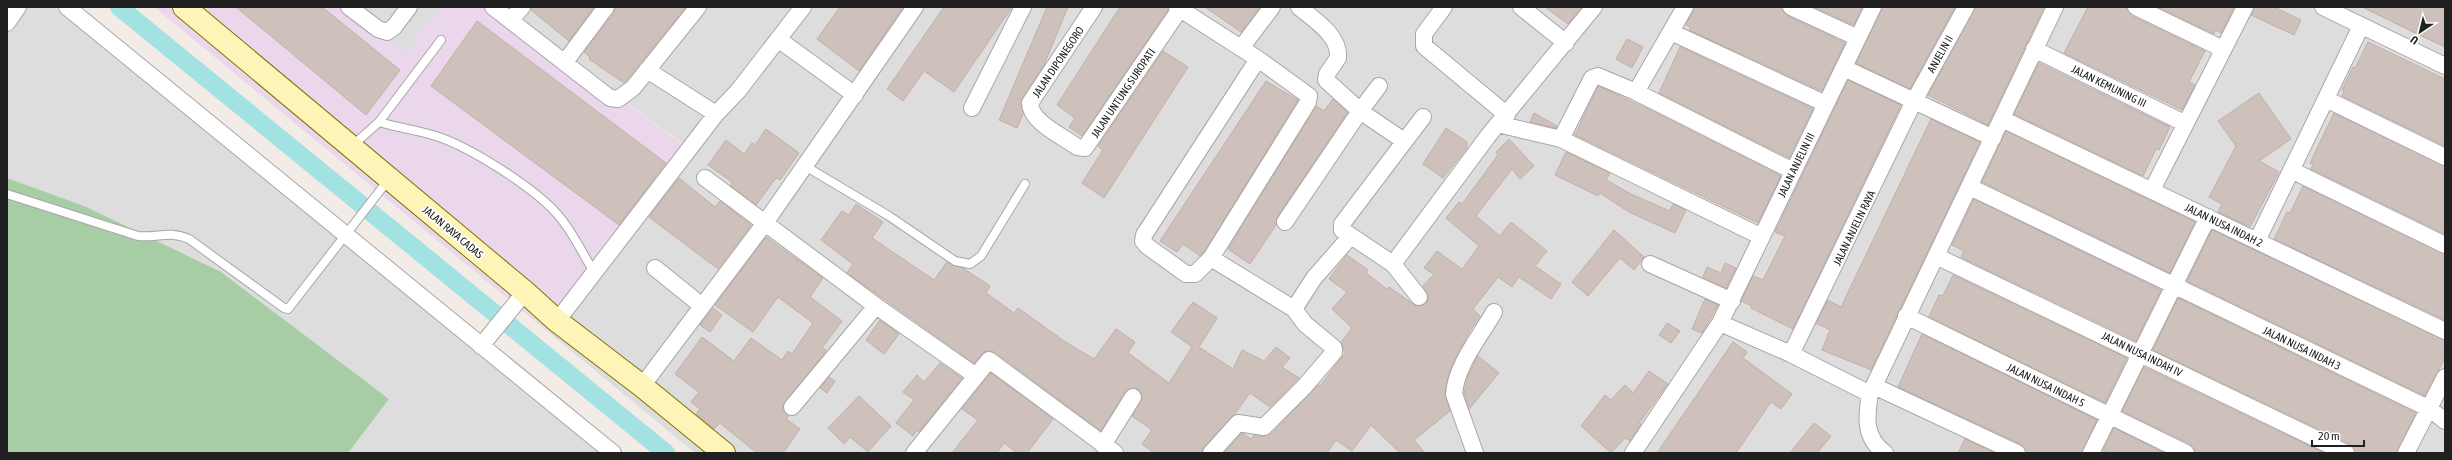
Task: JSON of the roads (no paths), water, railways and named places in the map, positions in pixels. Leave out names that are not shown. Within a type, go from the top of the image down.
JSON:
[{"type":"street","points":[[7,23],[18,7]]},
{"type":"street","points":[[67,7],[349,231],[613,453]]},
{"type":"street","name":"JALAN RAYA CADAS","points":[[184,7],[351,147],[386,183],[521,297],[642,386],[724,453]]},
{"type":"street","points":[[348,7],[378,29],[387,32],[394,27],[409,7]]},
{"type":"street","points":[[493,7],[610,98],[618,99],[633,88],[698,7]]},
{"type":"street","points":[[511,20],[522,7]]},
{"type":"street","points":[[565,62],[606,7]]},
{"type":"street","points":[[557,322],[716,114],[738,91],[803,7]]},
{"type":"street","points":[[642,386],[765,223],[915,7]]},
{"type":"street","points":[[972,108],[1023,7]]},
{"type":"street","name":"JALAN DIPONEGORO","points":[[1036,118],[1030,110],[1030,103],[1094,7]]},
{"type":"street","points":[[1241,48],[1272,7]]},
{"type":"street","points":[[1299,7],[1328,32],[1337,46],[1338,58],[1327,74],[1326,80],[1360,111],[1404,141]]},
{"type":"street","points":[[1444,7],[1424,34],[1424,46],[1502,120],[1561,139],[1762,237]]},
{"type":"street","points":[[1521,7],[1566,43]]},
{"type":"street","points":[[1392,264],[1502,120],[1594,7]]},
{"type":"street","points":[[1636,92],[1672,32],[1685,7]]},
{"type":"street","points":[[1792,7],[1858,38]]},
{"type":"street","name":"JALAN ANJELIN III","points":[[1633,453],[1720,323],[1732,301],[1793,171],[1873,7]]},
{"type":"street","name":"ANJELIN II","points":[[1914,101],[1966,7]]},
{"type":"street","points":[[1885,453],[1875,446],[1869,435],[1868,406],[1872,390],[1906,316],[1970,187],[2055,7]]},
{"type":"street","points":[[2136,7],[2223,49]]},
{"type":"street","points":[[2152,190],[2184,123],[2245,7]]},
{"type":"street","points":[[2323,7],[2445,66]]},
{"type":"street","points":[[1178,8],[1258,59],[1309,96],[1308,102],[1211,258],[1192,276],[1186,274],[1147,246],[1143,241],[1144,235],[1258,59]]},
{"type":"street","name":"JALAN UNTUNG SUROPATI","points":[[1036,118],[1077,147],[1085,148],[1178,8]]},
{"type":"street","points":[[2257,241],[2361,26]]},
{"type":"street","points":[[1672,32],[1826,104]]},
{"type":"street","points":[[778,39],[855,95]]},
{"type":"street","name":"JALAN KEMUNING III","points":[[2034,49],[2184,123]]},
{"type":"street","points":[[1844,68],[1993,138]]},
{"type":"street","points":[[647,70],[716,114]]},
{"type":"street","points":[[1561,139],[1590,81],[1595,76],[1601,76],[1793,171]]},
{"type":"street","points":[[1284,222],[1360,111],[1379,86]]},
{"type":"street","points":[[2326,99],[2445,157]]},
{"type":"street","name":"JALAN ANJELIN RAYA","points":[[1791,354],[1914,101]]},
{"type":"street","points":[[1419,297],[1392,264],[1350,238],[1342,230],[1342,224],[1423,117]]},
{"type":"street","name":"JALAN NUSA INDAH 2","points":[[2002,119],[2445,331]]},
{"type":"street","points":[[2291,170],[2445,245]]},
{"type":"street","points":[[705,178],[876,306],[976,376]]},
{"type":"street","name":"JALAN NUSA INDAH 3","points":[[1970,187],[2430,409],[2445,421]]},
{"type":"street","points":[[2091,453],[2142,354],[2208,217]]},
{"type":"street","points":[[1294,309],[1314,278],[1350,238]]},
{"type":"street","name":"JALAN NUSA INDAH IV","points":[[1936,256],[2346,453]]},
{"type":"street","points":[[1211,258],[1294,309],[1305,324],[1331,343],[1334,352],[1304,387],[1264,427],[1238,423],[1211,453]]},
{"type":"street","points":[[1650,264],[1732,301]]},
{"type":"street","points":[[655,268],[702,306]]},
{"type":"street","points":[[483,344],[521,297]]},
{"type":"street","points":[[792,407],[876,306]]},
{"type":"street","points":[[1474,453],[1454,394],[1464,363],[1494,312]]},
{"type":"street","name":"JALAN NUSA INDAH 5","points":[[1906,316],[2186,453]]},
{"type":"street","points":[[1720,323],[2017,453]]},
{"type":"street","points":[[914,453],[986,363],[992,361],[1109,449],[1133,397]]},
{"type":"street","points":[[2406,453],[2430,409],[2445,377]]},
{"type":"lane","points":[[351,147],[379,122],[441,40]]},
{"type":"lane","points":[[379,122],[446,140],[470,152],[535,195],[557,214],[571,232],[594,272]]},
{"type":"lane","points":[[805,166],[889,216],[955,260],[970,264],[981,256],[1025,184]]},
{"type":"lane","points":[[7,194],[138,236],[151,237],[165,233],[176,234],[189,239],[284,308],[291,307],[386,183]]},
{"type":"waterway","points":[[119,7],[666,453]]}]
